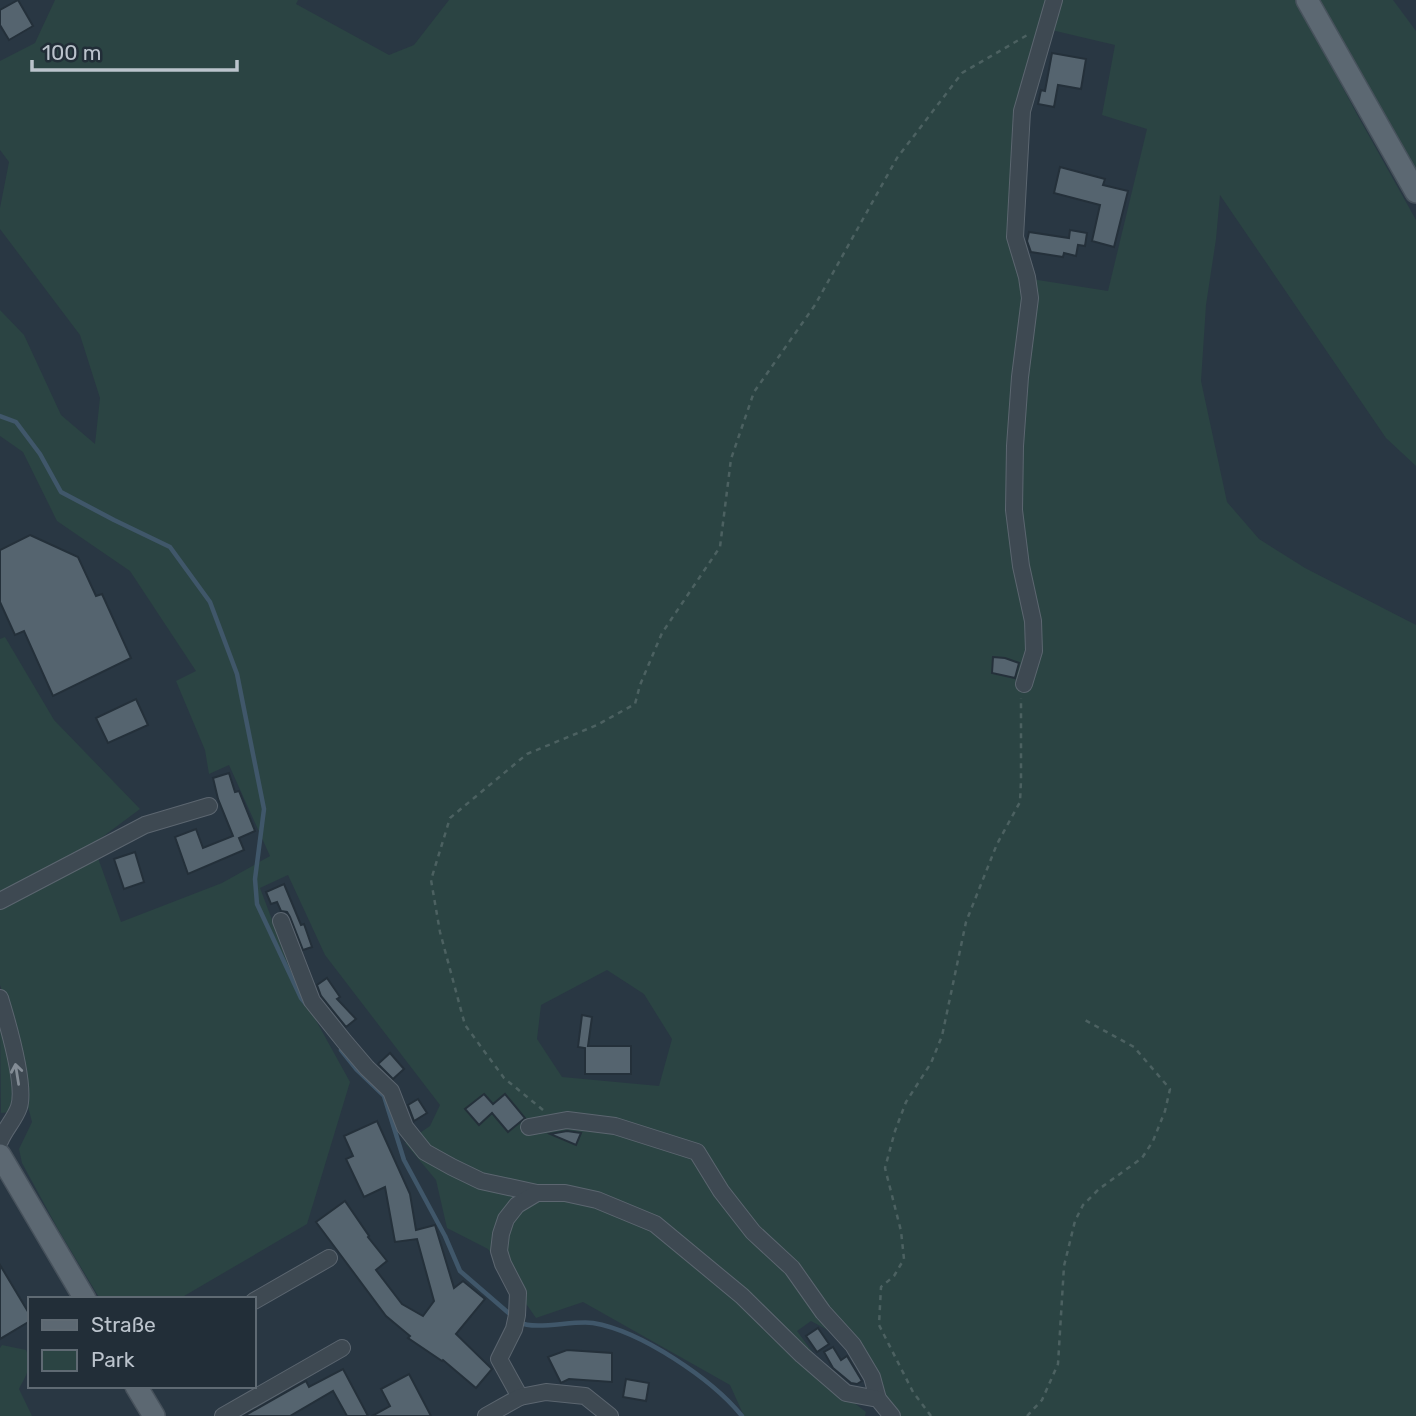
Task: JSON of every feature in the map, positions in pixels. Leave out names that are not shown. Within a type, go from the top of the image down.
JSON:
[{"type":"main road","points":[[1307,0],[1416,192]]},
{"type":"main road","points":[[0,1155],[84,1297]]},
{"type":"main road","points":[[137,1388],[154,1416]]},
{"type":"street","points":[[1024,684],[1034,651],[1033,621],[1021,566],[1014,498],[1020,377],[1030,298],[1027,277],[1015,237],[1022,111],[1054,0]]},
{"type":"street","points":[[0,901],[145,824],[209,806]]},
{"type":"street","points":[[281,921],[312,1001],[367,1068],[391,1091],[405,1127],[425,1152],[481,1181],[537,1193],[565,1193],[597,1200],[655,1224],[742,1296],[802,1355],[846,1393],[871,1398],[891,1416]]},
{"type":"street","points":[[0,998],[10,1030],[21,1096],[18,1108],[0,1141]]},
{"type":"street","points":[[529,1127],[566,1120],[615,1126],[697,1152],[720,1191],[753,1232],[792,1268],[823,1312],[853,1345],[872,1377],[871,1398]]},
{"type":"street","points":[[520,1397],[499,1359],[516,1322],[518,1293],[499,1251],[506,1219],[517,1205],[537,1193]]},
{"type":"street","points":[[256,1300],[329,1258]]},
{"type":"street","points":[[223,1416],[342,1348]]},
{"type":"street","points":[[486,1416],[520,1397],[546,1392],[585,1396],[610,1416]]},
{"type":"path","points":[[562,1121],[537,1107],[504,1078],[465,1025],[440,932],[431,880],[450,818],[527,754],[597,725],[635,704],[662,633],[720,547],[731,459],[754,392],[815,305],[897,158],[962,73],[1045,28]]},
{"type":"path","points":[[931,1416],[913,1392],[879,1325],[881,1287],[894,1276],[904,1258],[901,1231],[885,1168],[906,1102],[931,1063],[942,1036],[966,922],[997,844],[1020,802],[1021,698],[1024,684]]},
{"type":"path","points":[[1027,1416],[1042,1400],[1058,1364],[1063,1266],[1075,1221],[1083,1205],[1099,1189],[1142,1157],[1153,1141],[1170,1089],[1134,1046],[1083,1019]]},
{"type":"green space","points":[[55,0],[298,0],[296,4],[389,55],[414,45],[449,0],[1296,0],[1416,220],[1416,466],[1386,438],[1220,195],[1206,305],[1201,381],[1227,502],[1259,539],[1305,568],[1416,625],[1416,1416],[900,1416],[872,1381],[846,1340],[811,1321],[797,1331],[844,1395],[866,1412],[865,1416],[744,1416],[730,1385],[583,1302],[536,1318],[488,1249],[447,1228],[436,1180],[405,1143],[430,1126],[440,1105],[325,955],[288,875],[260,888],[297,986],[350,1082],[307,1224],[182,1297],[99,1297],[22,1163],[19,1149],[32,1122],[15,1028],[0,985],[0,639],[5,637],[54,720],[140,809],[93,844],[121,922],[222,883],[270,856],[229,765],[209,774],[205,750],[176,681],[196,671],[130,571],[57,521],[23,452],[0,436],[0,310],[24,335],[61,415],[95,444],[100,398],[80,335],[0,229],[0,208],[9,162],[0,150],[0,61],[35,43]],"holes":[[[1043,28],[1115,45],[1102,115],[1147,129],[1108,291],[1025,278],[1015,247],[1009,193],[1019,111]],[[607,970],[644,994],[672,1039],[659,1086],[562,1077],[537,1039],[541,1005]]]},
{"type":"green space","points":[[1320,0],[1393,0],[1416,31],[1416,172]]},
{"type":"green space","points":[[0,1018],[15,1075],[11,1112],[1,1113]]},
{"type":"green space","points":[[2,1345],[26,1350],[28,1370],[19,1389],[32,1416],[0,1416]]},
{"type":"building","points":[[18,0],[33,26],[9,40],[0,25],[0,10]]},
{"type":"building","points":[[1052,53],[1086,59],[1081,89],[1058,85],[1054,107],[1038,104],[1041,90],[1045,91]]},
{"type":"building","points":[[1060,167],[1105,179],[1103,185],[1128,191],[1114,247],[1092,241],[1100,205],[1054,193]]},
{"type":"building","points":[[1070,230],[1087,233],[1085,246],[1078,245],[1076,256],[1064,253],[1063,257],[1031,252],[1027,241],[1029,232],[1069,238]]},
{"type":"building","points":[[30,535],[78,557],[96,596],[102,594],[131,658],[53,696],[24,631],[15,635],[0,602],[0,550]]},
{"type":"building","points":[[993,657],[1019,663],[1015,678],[992,673]]},
{"type":"building","points":[[136,699],[148,725],[108,743],[96,718]]},
{"type":"building","points":[[229,773],[235,792],[239,791],[255,831],[239,838],[244,850],[188,874],[175,837],[196,829],[203,848],[233,836],[218,799],[213,778]]},
{"type":"building","points":[[135,852],[144,882],[124,889],[114,859]]},
{"type":"building","points":[[284,884],[312,947],[303,950],[287,912],[281,911],[277,902],[271,904],[266,892]]},
{"type":"building","points":[[327,978],[340,997],[337,999],[356,1019],[346,1027],[321,996],[317,985]]},
{"type":"building","points":[[582,1015],[592,1017],[588,1046],[631,1046],[631,1074],[585,1074],[585,1048],[578,1047]]},
{"type":"building","points":[[390,1053],[404,1069],[393,1079],[378,1064]]},
{"type":"building","points":[[484,1094],[493,1104],[505,1094],[525,1118],[508,1132],[492,1113],[479,1125],[465,1109]]},
{"type":"building","points":[[418,1099],[427,1113],[414,1121],[408,1105]]},
{"type":"building","points":[[377,1121],[410,1194],[416,1230],[435,1225],[454,1288],[463,1281],[485,1299],[456,1334],[492,1369],[476,1388],[443,1360],[408,1338],[410,1336],[386,1316],[316,1222],[345,1201],[387,1261],[376,1270],[402,1304],[423,1316],[434,1301],[417,1239],[395,1242],[385,1187],[364,1197],[346,1159],[353,1156],[344,1136]]},
{"type":"building","points":[[567,1131],[581,1133],[576,1145],[550,1134]]},
{"type":"building","points":[[0,1265],[28,1312],[28,1322],[0,1339]]},
{"type":"building","points":[[818,1328],[829,1344],[817,1352],[806,1336]]},
{"type":"building","points":[[833,1347],[841,1360],[847,1356],[862,1381],[851,1383],[833,1368],[824,1352]]},
{"type":"building","points":[[567,1350],[612,1353],[612,1382],[569,1379],[561,1383],[548,1357]]},
{"type":"building","points":[[343,1369],[368,1416],[347,1416],[333,1391],[290,1416],[244,1416],[306,1381],[309,1387]]},
{"type":"building","points":[[409,1374],[431,1416],[372,1416],[390,1406],[381,1389]]},
{"type":"building","points":[[626,1379],[649,1383],[646,1401],[623,1397]]},
{"type":"waterway","points":[[0,416],[16,422],[40,454],[61,492],[170,547],[210,602],[237,674],[264,809],[255,879],[257,904],[306,1004]]},
{"type":"waterway","points":[[341,1050],[384,1096],[404,1160],[445,1236],[460,1271],[512,1316]]},
{"type":"waterway","points":[[519,1322],[534,1326],[593,1323],[632,1336],[694,1372],[742,1416]]}]
